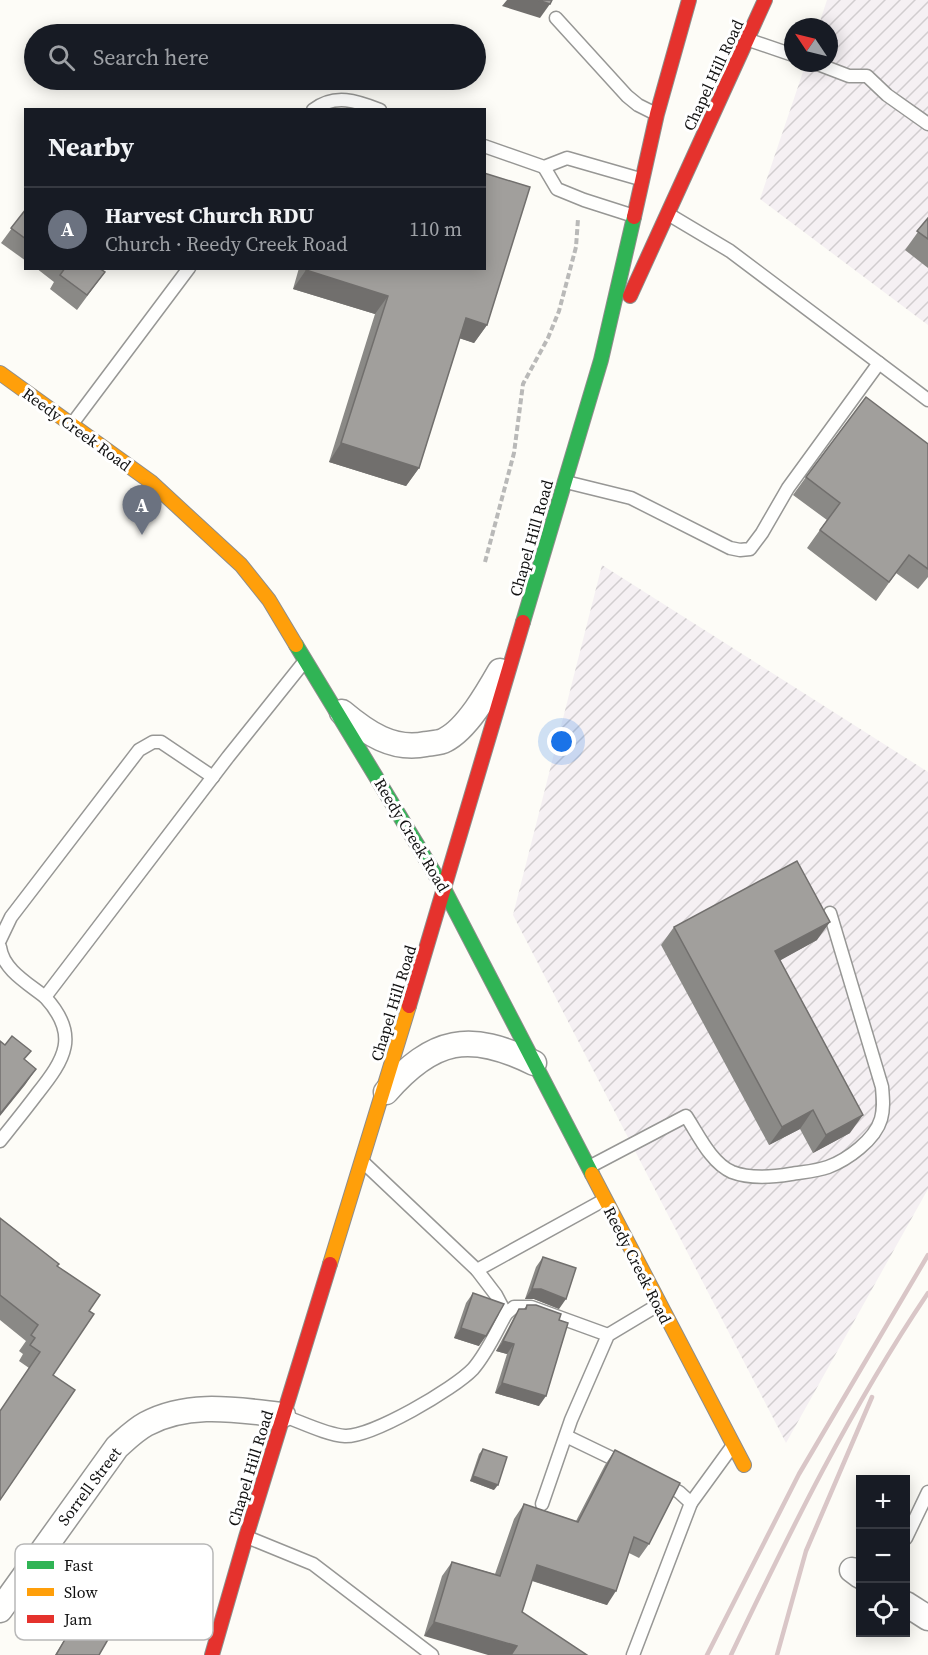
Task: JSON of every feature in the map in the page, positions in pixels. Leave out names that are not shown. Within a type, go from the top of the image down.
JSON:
[{"type":"main road","name":"Chapel Hill Road","points":[[212,1655],[283,1415],[382,1096],[601,360],[657,114],[689,0]]},
{"type":"main road","name":"Chapel Hill Road","points":[[601,360],[765,0]]},
{"type":"main road","name":"Reedy Creek Road","points":[[0,373],[151,482],[241,565],[269,600],[444,889],[744,1465]]},
{"type":"street","name":"Reedy Creek Road","points":[[335,706],[369,733],[397,745],[415,746],[444,740],[463,724],[481,702],[519,638]]},
{"type":"street","points":[[382,1096],[402,1074],[426,1055],[457,1043],[480,1044],[510,1051],[534,1063]]},
{"type":"street","name":"Sorrell Street","points":[[47,1544],[117,1447],[140,1429],[172,1414],[195,1409],[219,1408],[283,1415]]},
{"type":"street","name":"Sorrell Street","points":[[0,1610],[15,1589]]},
{"type":"street","points":[[910,1607],[928,1618]]},
{"type":"lane","points":[[556,18],[627,96],[638,105],[657,114]]},
{"type":"lane","points":[[748,39],[784,52]]},
{"type":"lane","points":[[838,72],[849,76],[867,76],[928,124]]},
{"type":"lane","points":[[316,108],[322,103],[335,99],[352,99],[375,108]]},
{"type":"lane","points":[[486,147],[544,167],[557,189],[634,216]]},
{"type":"lane","points":[[544,167],[567,158],[642,179]]},
{"type":"lane","points":[[667,214],[730,251],[928,400]]},
{"type":"lane","points":[[71,425],[187,270]]},
{"type":"lane","points":[[565,482],[631,498],[730,548],[750,549],[788,488],[879,363]]},
{"type":"lane","points":[[45,997],[306,659]]},
{"type":"lane","points":[[0,940],[11,917],[139,750],[146,745],[161,742],[213,777]]},
{"type":"lane","points":[[588,1167],[686,1116],[715,1159],[731,1171],[749,1177],[784,1175],[827,1167],[849,1157],[864,1144],[880,1122],[884,1105],[882,1088],[830,914]]},
{"type":"lane","points":[[0,947],[13,972],[45,997],[59,1013],[63,1021],[65,1042],[62,1058],[53,1074],[0,1142]]},
{"type":"lane","points":[[361,1160],[477,1270],[496,1295],[506,1314]]},
{"type":"lane","points":[[477,1270],[605,1199]]},
{"type":"lane","points":[[542,1504],[566,1436],[608,1335],[659,1305]]},
{"type":"lane","points":[[283,1415],[342,1436],[356,1435],[375,1429],[462,1380],[475,1367],[506,1314],[514,1307],[531,1307],[608,1335]]},
{"type":"lane","points":[[566,1436],[632,1468]]},
{"type":"lane","points":[[633,1655],[692,1503],[733,1445]]},
{"type":"lane","points":[[651,1478],[679,1492],[692,1503]]},
{"type":"lane","points":[[910,1530],[928,1492]]},
{"type":"lane","points":[[246,1537],[313,1564],[432,1655]]},
{"type":"path","points":[[485,562],[514,453],[523,384],[548,338],[559,311],[576,248],[578,218]]},
{"type":"shaded area","points":[[827,0],[928,0],[928,325],[760,199],[803,72],[838,72],[838,18],[821,18]]},
{"type":"shaded area","points":[[602,565],[928,772],[928,1189],[786,1443],[513,915]]},
{"type":"building","points":[[538,0],[552,0],[550,4]]},
{"type":"building","points":[[486,174],[530,187],[487,325],[466,318],[419,468],[341,443],[388,296],[306,270],[486,270]]},
{"type":"building","points":[[24,212],[24,238],[11,228]]},
{"type":"building","points":[[928,218],[928,239],[917,231]]},
{"type":"building","points":[[64,270],[102,270],[105,272],[87,295],[60,275]]},
{"type":"building","points":[[866,397],[928,444],[928,569],[909,555],[889,582],[820,530],[840,503],[806,477]]},
{"type":"building","points":[[797,861],[830,922],[775,951],[863,1115],[826,1135],[813,1110],[782,1127],[674,927]]},
{"type":"building","points":[[12,1036],[31,1051],[24,1059],[36,1069],[0,1114],[0,1041],[5,1045]]},
{"type":"building","points":[[0,1218],[59,1264],[57,1266],[100,1295],[89,1311],[94,1314],[53,1375],[75,1390],[0,1500],[0,1411],[40,1352],[30,1345],[35,1338],[31,1335],[38,1325],[0,1295]]},
{"type":"building","points":[[543,1257],[576,1268],[566,1299],[541,1289],[532,1289]]},
{"type":"building","points":[[473,1293],[504,1304],[486,1336],[461,1328]]},
{"type":"building","points":[[527,1305],[536,1305],[561,1314],[559,1320],[568,1323],[546,1396],[502,1383],[514,1344],[503,1341],[519,1309],[526,1309]]},
{"type":"building","points":[[483,1449],[507,1457],[498,1485],[473,1476]]},
{"type":"building","points":[[615,1450],[680,1483],[649,1544],[634,1537],[616,1591],[537,1565],[522,1612],[587,1655],[511,1655],[517,1646],[434,1622],[452,1562],[500,1576],[524,1504],[578,1522]]},
{"type":"building","points":[[65,1640],[108,1640],[99,1655],[56,1655]]},
{"type":"railway","points":[[707,1655],[799,1474],[928,1255]]},
{"type":"railway","points":[[731,1655],[799,1516],[847,1425],[928,1293]]},
{"type":"railway","points":[[777,1655],[806,1551],[872,1397]]},
{"type":"traffic: fast","points":[[523,622],[601,360],[634,217]]},
{"type":"traffic: fast","points":[[296,645],[444,889],[592,1174]]},
{"type":"traffic: slow","points":[[0,373],[151,482],[241,565],[269,600],[296,645]]},
{"type":"traffic: slow","points":[[330,1264],[409,1006]]},
{"type":"traffic: slow","points":[[592,1174],[744,1465]]},
{"type":"traffic: jam","points":[[634,217],[657,114],[689,0]]},
{"type":"traffic: jam","points":[[630,296],[765,0]]},
{"type":"traffic: jam","points":[[409,1006],[523,622]]},
{"type":"traffic: jam","points":[[212,1655],[330,1264]]},
{"type":"place","name":"Harvest Church RDU","points":[[142,535]]}]
